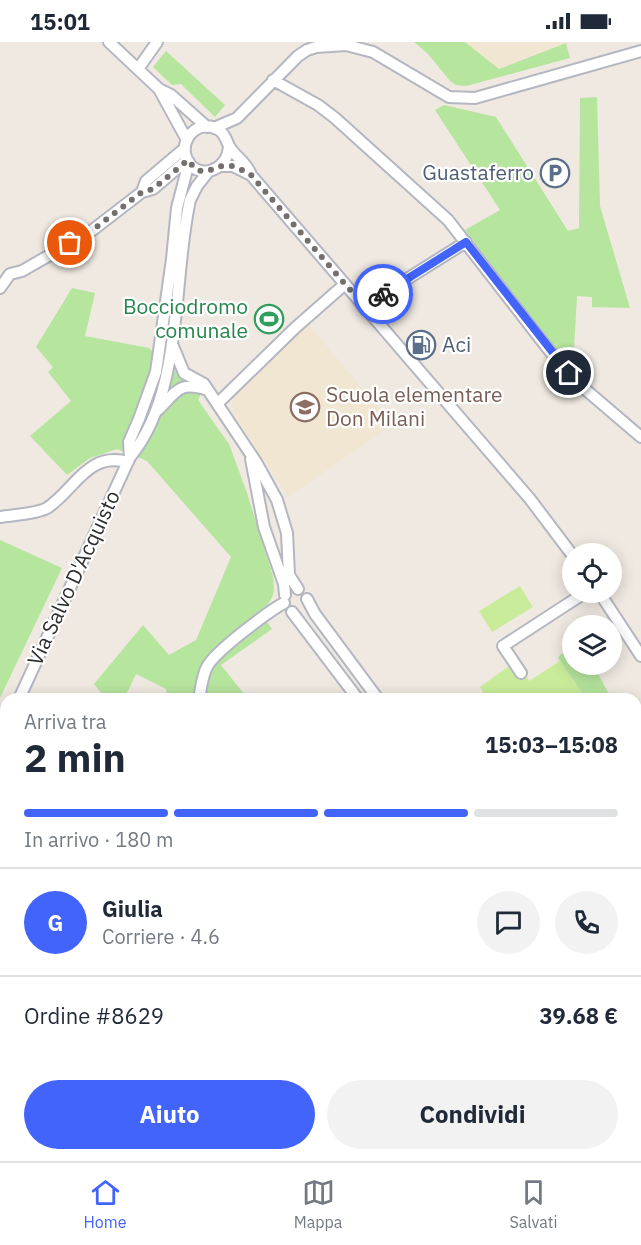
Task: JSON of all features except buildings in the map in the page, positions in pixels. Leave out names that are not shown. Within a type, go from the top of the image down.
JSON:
[{"type":"street","points":[[110,42],[159,89],[171,95],[211,127],[220,131],[247,164],[251,175],[530,499],[563,543]]},
{"type":"street","points":[[138,69],[157,42]]},
{"type":"street","points":[[222,166],[229,153],[229,144],[237,118],[298,56],[316,47],[340,44],[373,52],[449,97],[465,99],[641,51]]},
{"type":"street","points":[[273,80],[318,105],[335,118],[438,210],[466,242],[560,363],[579,384],[641,437]]},
{"type":"street","points":[[159,89],[186,144],[188,161],[198,169],[210,171],[222,166],[233,166],[251,175]]},
{"type":"street","points":[[142,192],[146,182],[186,144],[195,130],[237,118]]},
{"type":"street","points":[[0,288],[5,272],[22,271],[90,232],[142,192],[153,189],[188,161]]},
{"type":"street","name":"Via Salvo D'Acquisto","points":[[22,693],[129,459],[142,442],[156,412],[177,208],[188,161]]},
{"type":"street","name":"Via Salvo D'Acquisto","points":[[129,459],[129,442],[172,344],[190,200],[197,186],[210,171]]},
{"type":"street","points":[[364,306],[466,242]]},
{"type":"street","points":[[218,403],[295,328],[345,284]]},
{"type":"street","points":[[172,344],[184,373]]},
{"type":"street","points":[[161,373],[184,373],[198,379],[218,403],[250,452],[277,500],[287,533],[289,575],[298,589],[304,592],[315,614],[374,693]]},
{"type":"street","points":[[161,373],[208,391]]},
{"type":"street","points":[[156,412],[177,390],[189,385]]},
{"type":"street","points":[[250,452],[264,527],[284,584],[286,607],[353,693]]},
{"type":"street","points":[[0,517],[44,510],[88,470],[109,459],[129,459]]},
{"type":"street","points":[[200,693],[207,666],[226,646],[284,599],[290,590],[298,589]]},
{"type":"street","points":[[292,612],[301,611],[307,604],[307,599]]},
{"type":"street","points":[[521,673],[503,646],[569,603]]},
{"type":"street","points":[[606,603],[641,656]]},
{"type":"shaded area","points":[[465,42],[567,42],[499,69]]},
{"type":"shaded area","name":"Scuola elementare Don Milani","points":[[308,324],[393,424],[288,497],[235,416],[232,403],[237,389]]},
{"type":"green space","points":[[414,42],[465,42],[499,69],[566,43],[570,58],[466,86],[456,85]]},
{"type":"green space","points":[[166,51],[225,105],[215,117],[181,84],[172,85],[153,67]]},
{"type":"green space","points":[[597,97],[600,206],[630,308],[592,307],[592,297],[577,296],[573,367],[570,367],[465,230],[500,210],[435,110],[444,105],[496,117],[568,231],[579,228],[580,98]]},
{"type":"green space","points":[[72,288],[95,293],[85,336],[149,348],[201,394],[198,400],[229,444],[247,493],[274,582],[272,596],[260,612],[272,629],[221,665],[243,693],[167,693],[166,689],[136,674],[127,693],[101,693],[94,684],[143,625],[169,655],[196,640],[231,557],[147,461],[117,449],[90,458],[67,475],[30,436],[71,401],[48,372],[53,367],[36,347]]},
{"type":"green space","points":[[0,540],[62,568],[2,693],[0,693]]},
{"type":"green space","points":[[520,586],[533,607],[492,632],[479,611]]},
{"type":"green space","points":[[560,661],[562,675],[570,675],[582,693],[484,693],[480,687],[509,666],[519,680],[526,676],[529,681]]},
{"type":"green space","points":[[570,675],[599,675],[609,693],[582,693]]},
{"type":"way so far","points":[[70,243],[90,232],[142,192],[153,189],[188,160],[193,166],[204,171],[216,170],[222,166],[233,166],[251,175],[364,306],[383,294]]},
{"type":"place","name":"Guastaferro","points":[[555,173]]},
{"type":"place","name":"Bocciodromo comunale","points":[[269,319]]},
{"type":"place","name":"Aci","points":[[421,345]]},
{"type":"place","name":"Scuola elementare Don Milani","points":[[305,407]]},
{"type":"route","points":[[383,294],[466,242],[569,373]]}]
